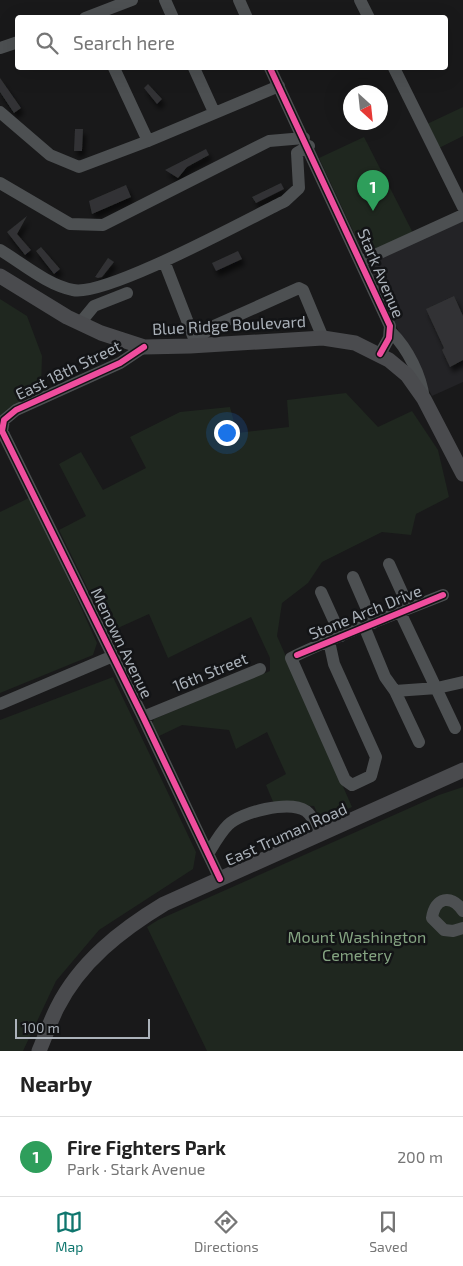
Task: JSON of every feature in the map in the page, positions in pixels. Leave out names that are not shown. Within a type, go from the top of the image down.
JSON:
[{"type":"main road","name":"Blue Ridge Boulevard","points":[[0,276],[80,323],[144,347],[197,346],[323,338],[355,343],[380,354],[407,375],[424,399]]},
{"type":"main road","name":"Stark Avenue","points":[[424,399],[463,474]]},
{"type":"main road","name":"East Truman Road","points":[[39,1051],[57,1008],[72,982],[101,949],[131,924],[164,904],[463,770]]},
{"type":"street","points":[[93,15],[132,0]]},
{"type":"street","points":[[165,0],[172,15]]},
{"type":"street","points":[[239,0],[246,15]]},
{"type":"street","points":[[360,0],[368,15]]},
{"type":"street","points":[[0,48],[15,43]]},
{"type":"street","points":[[115,70],[148,141]]},
{"type":"street","points":[[195,70],[214,112]]},
{"type":"street","name":"Stark Avenue","points":[[271,70],[362,261],[391,332],[401,342],[422,383],[424,399]]},
{"type":"street","points":[[395,70],[463,207]]},
{"type":"street","points":[[0,112],[50,155],[79,167],[148,141],[279,86]]},
{"type":"street","points":[[0,182],[70,224],[103,225],[269,141],[306,142]]},
{"type":"street","points":[[0,250],[58,286],[78,291],[90,290],[137,274],[285,201],[298,188],[297,153],[306,142]]},
{"type":"street","points":[[362,261],[463,215]]},
{"type":"street","points":[[164,261],[197,346]]},
{"type":"street","points":[[197,346],[204,333],[214,326],[299,288],[303,290],[323,338]]},
{"type":"street","points":[[80,323],[94,306],[127,293]]},
{"type":"street","name":"Stark Avenue","points":[[380,354],[391,332]]},
{"type":"street","name":"East 18th Street","points":[[4,420],[16,410],[120,363],[144,347]]},
{"type":"street","name":"Menown Avenue","points":[[4,420],[2,431],[143,717],[220,879]]},
{"type":"street","points":[[389,564],[404,610],[455,728]]},
{"type":"street","points":[[353,577],[369,624]]},
{"type":"street","points":[[321,592],[341,636]]},
{"type":"street","name":"Stone Arch Drive","points":[[329,641],[334,664],[376,757],[373,774],[352,785],[345,780],[291,658],[329,641],[369,624],[443,595]]},
{"type":"street","name":"Stone Arch Drive","points":[[369,624],[385,677],[396,691],[419,742]]},
{"type":"street","points":[[0,704],[113,656]]},
{"type":"street","name":"16th Street","points":[[143,717],[260,669]]},
{"type":"street","points":[[396,691],[437,688],[463,682]]},
{"type":"street","points":[[437,688],[450,691],[463,690]]},
{"type":"street","points":[[208,854],[229,824],[249,812],[277,808],[300,808],[310,815],[321,834]]},
{"type":"street","points":[[463,910],[451,900],[444,900],[433,910],[432,918],[444,930],[453,931],[463,928]]},
{"type":"shaded area","points":[[463,220],[463,382],[432,396],[399,332],[372,273],[372,265],[376,260]]},
{"type":"green space","points":[[463,107],[463,136],[439,148],[427,124]]},
{"type":"green space","points":[[364,137],[413,233],[369,253],[364,252],[360,246],[319,158]]},
{"type":"green space","points":[[0,299],[27,316],[42,356],[41,387],[44,393],[9,408],[0,416]]},
{"type":"green space","points":[[346,393],[378,427],[412,411],[438,450],[449,497],[416,514],[411,535],[382,532],[322,562],[308,583],[282,603],[277,636],[352,807],[321,821],[314,806],[274,804],[266,785],[286,774],[267,732],[236,749],[229,730],[182,725],[157,737],[152,725],[154,719],[270,671],[270,658],[251,617],[168,658],[149,614],[109,632],[59,530],[86,516],[59,464],[81,452],[103,490],[146,468],[130,437],[180,412],[230,407],[237,433],[289,427],[287,400]]},
{"type":"green space","points":[[31,497],[97,643],[93,655],[0,693],[0,512]]},
{"type":"green space","points":[[113,677],[196,852],[193,869],[99,930],[56,981],[23,1051],[0,1051],[0,720]]},
{"type":"green space","name":"Mount Washington Cemetery","points":[[463,787],[463,1051],[207,1051],[147,927],[158,920],[439,795]]},
{"type":"building","points":[[0,78],[21,108],[14,113],[0,92]]},
{"type":"building","points":[[148,84],[162,99],[157,104],[144,88]]},
{"type":"building","points":[[75,129],[83,129],[82,151],[74,151]]},
{"type":"building","points":[[206,149],[209,155],[187,167],[178,178],[165,170]]},
{"type":"building","points":[[281,183],[284,189],[256,203],[252,197]]},
{"type":"building","points":[[126,185],[131,197],[92,214],[89,201]]},
{"type":"building","points":[[27,216],[17,234],[31,250],[25,255],[7,232]]},
{"type":"building","points":[[41,247],[60,269],[54,274],[36,251]]},
{"type":"building","points":[[238,251],[242,259],[216,271],[212,263]]},
{"type":"building","points":[[108,258],[114,262],[102,277],[95,277]]},
{"type":"building","points":[[454,296],[463,316],[463,360],[450,367],[442,350],[444,348],[426,309]]},
{"type":"cycle path","points":[[271,70],[390,326],[389,338],[380,354]]},
{"type":"cycle path","points":[[144,347],[120,363],[16,410],[4,420],[2,431],[143,717],[220,879]]},
{"type":"cycle path","points":[[297,655],[443,595]]},
{"type":"place","name":"Fire Fighters Park","points":[[373,211]]}]
